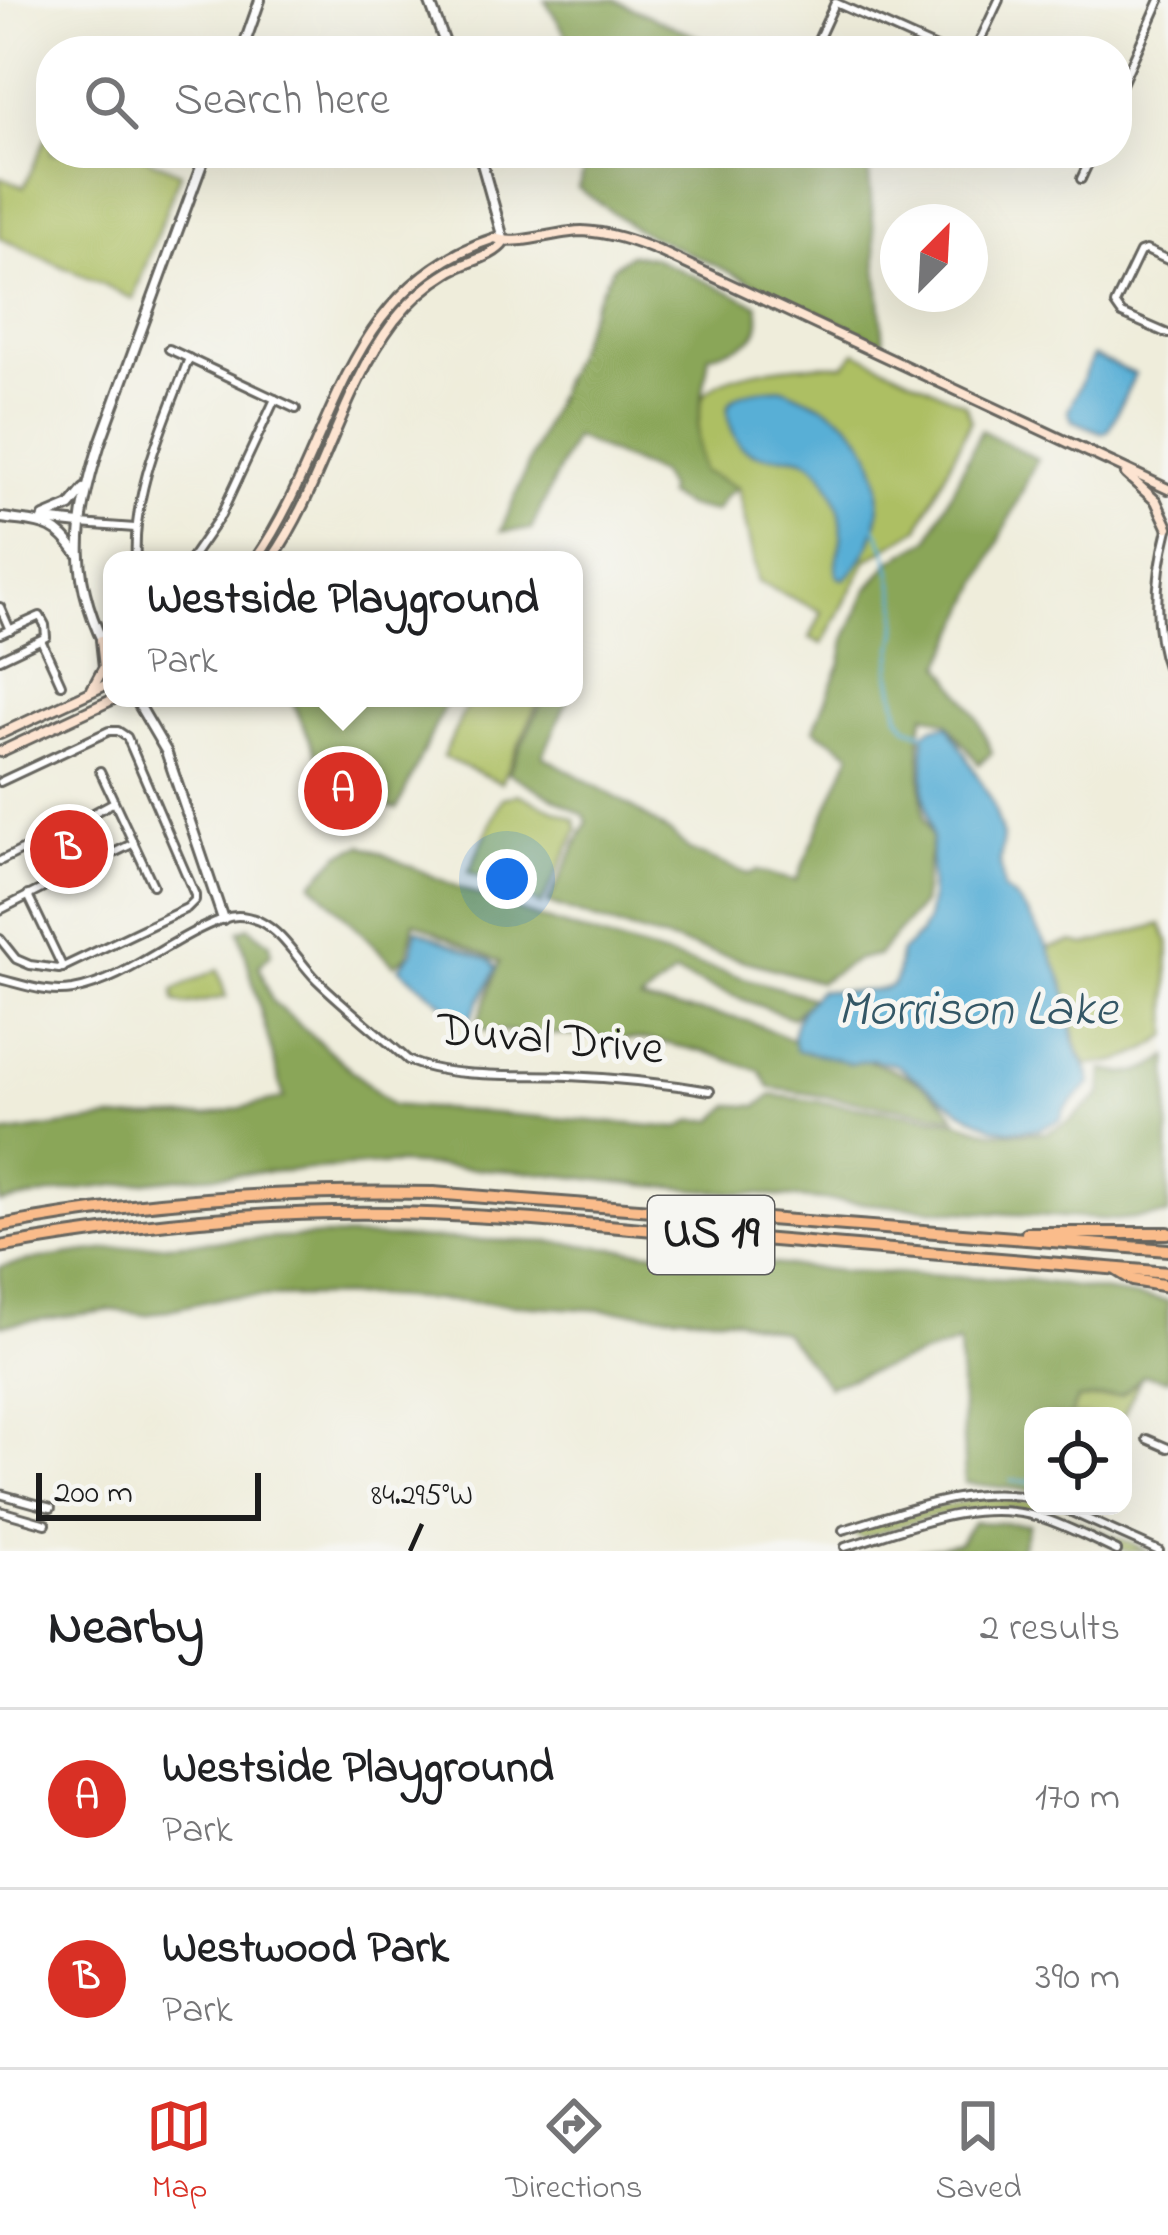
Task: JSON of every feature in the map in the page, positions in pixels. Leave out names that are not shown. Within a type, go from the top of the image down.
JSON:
[{"type":"highway","name":"US 19","points":[[0,1226],[206,1198],[391,1192],[1168,1250]]},
{"type":"highway","name":"US 19","points":[[0,1247],[189,1221],[390,1213],[533,1220],[1168,1273]]},
{"type":"highway","points":[[995,1236],[1056,1231],[1168,1233]]},
{"type":"highway","points":[[1114,1268],[1133,1280],[1168,1286]]},
{"type":"main road","points":[[260,551],[291,500],[348,370],[386,311],[413,282],[446,258],[495,238],[505,242],[581,231],[609,234],[659,250],[1168,489]]},
{"type":"main road","points":[[276,551],[302,506],[360,375],[396,319],[435,280],[500,250],[505,242]]},
{"type":"main road","points":[[1111,463],[1148,491],[1162,509],[1168,528]]},
{"type":"main road","points":[[87,694],[103,669]]},
{"type":"main road","points":[[0,734],[103,686]]},
{"type":"main road","points":[[0,752],[103,704]]},
{"type":"street","points":[[247,36],[260,0]]},
{"type":"street","points":[[428,0],[442,36]]},
{"type":"street","points":[[982,36],[999,0]]},
{"type":"street","points":[[1132,62],[1160,0]]},
{"type":"street","points":[[820,36],[836,1],[912,36]]},
{"type":"street","points":[[103,640],[87,605],[80,558],[88,482],[201,168]]},
{"type":"street","points":[[483,168],[505,242]]},
{"type":"street","points":[[1081,179],[1086,168]]},
{"type":"street","points":[[1168,260],[1146,250],[1139,252],[1114,304],[1122,314],[1168,334]]},
{"type":"street","points":[[170,349],[296,409]]},
{"type":"street","points":[[136,551],[135,528],[150,464],[189,358]]},
{"type":"street","points":[[196,551],[221,514],[275,399]]},
{"type":"street","points":[[37,520],[70,506],[88,482]]},
{"type":"street","points":[[1,518],[135,528]]},
{"type":"street","points":[[1,518],[58,530],[80,558]]},
{"type":"street","points":[[1168,528],[1156,595],[1168,670]]},
{"type":"street","points":[[0,607],[10,630]]},
{"type":"street","points":[[0,634],[40,616],[46,625],[46,637],[0,658]]},
{"type":"street","points":[[40,640],[61,684]]},
{"type":"street","points":[[0,979],[59,992],[89,986],[223,919],[166,751],[140,707]]},
{"type":"street","points":[[0,782],[118,731],[127,737],[195,895],[187,908],[63,968],[16,959],[0,939]]},
{"type":"street","points":[[100,771],[153,885]]},
{"type":"street","points":[[0,861],[114,802]]},
{"type":"street","points":[[74,824],[95,862]]},
{"type":"street","points":[[0,910],[134,843]]},
{"type":"street","points":[[28,896],[63,968]]},
{"type":"street","name":"Duval Drive","points":[[223,919],[245,916],[262,922],[325,988],[418,1065],[652,1081],[710,1091]]},
{"type":"street","points":[[1147,1439],[1168,1448]]},
{"type":"street","points":[[843,1530],[958,1497],[994,1493],[1024,1497]]},
{"type":"street","points":[[0,1494],[52,1508]]},
{"type":"street","points":[[0,1510],[46,1524]]},
{"type":"street","points":[[845,1546],[943,1517],[994,1510],[1041,1517],[1117,1551]]},
{"type":"street","points":[[1078,1515],[1159,1551]]},
{"type":"green space","points":[[545,0],[614,0],[695,36],[567,36]]},
{"type":"green space","points":[[36,160],[36,168],[169,168],[180,173],[133,299],[0,238],[0,177],[24,187]]},
{"type":"green space","points":[[585,168],[868,168],[884,343],[636,229],[578,188]]},
{"type":"green space","points":[[630,254],[652,257],[758,305],[754,336],[709,355],[700,413],[702,471],[738,488],[725,496],[715,512],[686,506],[667,496],[659,474],[574,437],[531,530],[501,531],[594,303],[613,267]]},
{"type":"green space","points":[[856,352],[965,404],[971,420],[919,528],[867,560],[823,644],[810,638],[822,612],[758,582],[738,489],[702,472],[696,445],[697,415],[702,398],[727,379],[768,369],[844,365]]},
{"type":"green space","points":[[981,430],[1037,459],[942,665],[977,717],[992,753],[979,764],[947,722],[925,714],[920,732],[921,781],[924,818],[932,838],[922,904],[877,956],[858,959],[819,982],[548,903],[587,822],[584,815],[508,773],[540,707],[564,707],[543,756],[624,802],[689,850],[748,874],[757,871],[796,881],[851,753],[814,729],[845,640],[867,590],[890,562],[929,539]]},
{"type":"green space","points":[[295,707],[444,707],[397,809],[376,804],[324,771]]},
{"type":"green space","points":[[466,707],[536,707],[501,783],[443,757]]},
{"type":"green space","points":[[336,780],[373,809],[368,819],[337,802]]},
{"type":"green space","points":[[518,794],[575,819],[578,829],[541,905],[469,872],[502,798]]},
{"type":"green space","points":[[74,827],[89,859],[64,871],[49,839]]},
{"type":"green space","points":[[362,845],[538,917],[813,998],[792,1018],[675,974],[641,1001],[737,1018],[793,1040],[882,1065],[923,1085],[956,1117],[770,1088],[760,1071],[651,1040],[482,1030],[478,1021],[500,962],[414,922],[407,956],[394,965],[312,883],[340,854]]},
{"type":"green space","points":[[1161,924],[1168,941],[1168,1036],[1130,1057],[1087,1065],[1047,948],[1072,942],[1086,945]]},
{"type":"green space","points":[[249,927],[270,943],[271,954],[259,966],[272,1001],[392,1105],[679,1128],[693,1120],[714,1120],[731,1105],[757,1106],[772,1095],[958,1121],[991,1132],[1046,1133],[1071,1120],[1101,1094],[1103,1070],[1138,1072],[1168,1056],[1168,1215],[1116,1220],[955,1211],[397,1164],[190,1177],[0,1203],[0,1134],[110,1119],[206,1116],[284,1098],[239,931]]},
{"type":"green space","points":[[218,969],[226,997],[185,1005],[174,1001],[174,990]]},
{"type":"green space","points":[[325,1236],[552,1242],[842,1271],[1029,1280],[1168,1301],[1168,1380],[1144,1375],[1121,1395],[1077,1400],[1074,1407],[1024,1407],[1024,1490],[965,1483],[959,1343],[828,1386],[783,1332],[732,1318],[369,1296],[226,1297],[146,1315],[113,1310],[0,1325],[0,1267],[121,1248]]},
{"type":"green space","points":[[1140,1379],[1127,1407],[1074,1407],[1077,1400],[1121,1395]]},
{"type":"green space","points":[[983,1498],[1024,1501],[1024,1510],[966,1510],[861,1538],[855,1535],[856,1530]]},
{"type":"green space","points":[[1052,1515],[1149,1551],[1127,1551]]},
{"type":"green space","points":[[973,1522],[1029,1524],[1020,1551],[917,1551],[959,1543]]},
{"type":"water","points":[[1093,356],[1135,374],[1109,430],[1103,433],[1072,420],[1068,411]]},
{"type":"water","points":[[783,388],[843,418],[864,441],[873,460],[878,481],[876,524],[870,544],[845,579],[838,577],[836,567],[840,515],[825,477],[806,460],[752,452],[739,444],[729,421],[728,410],[737,397]]},
{"type":"water","name":"Morrison Lake","points":[[948,725],[992,801],[1003,837],[1004,890],[1035,924],[1060,975],[1074,1041],[1090,1078],[1091,1084],[1060,1120],[1039,1129],[993,1127],[897,1065],[872,1059],[851,1064],[796,1050],[793,1032],[798,1017],[819,990],[869,991],[893,984],[900,953],[927,920],[932,838],[924,791],[924,733]]},
{"type":"water","points":[[416,929],[491,961],[497,968],[470,1019],[456,1014],[399,968],[412,952]]},
{"type":"waterway","points":[[875,526],[887,552],[898,607],[890,669],[899,716],[907,727],[924,733]]},
{"type":"waterway","points":[[1011,1481],[1024,1482]]},
{"type":"place","name":"Westside Playground","points":[[343,791]]},
{"type":"place","name":"Westwood Park","points":[[69,849]]}]
